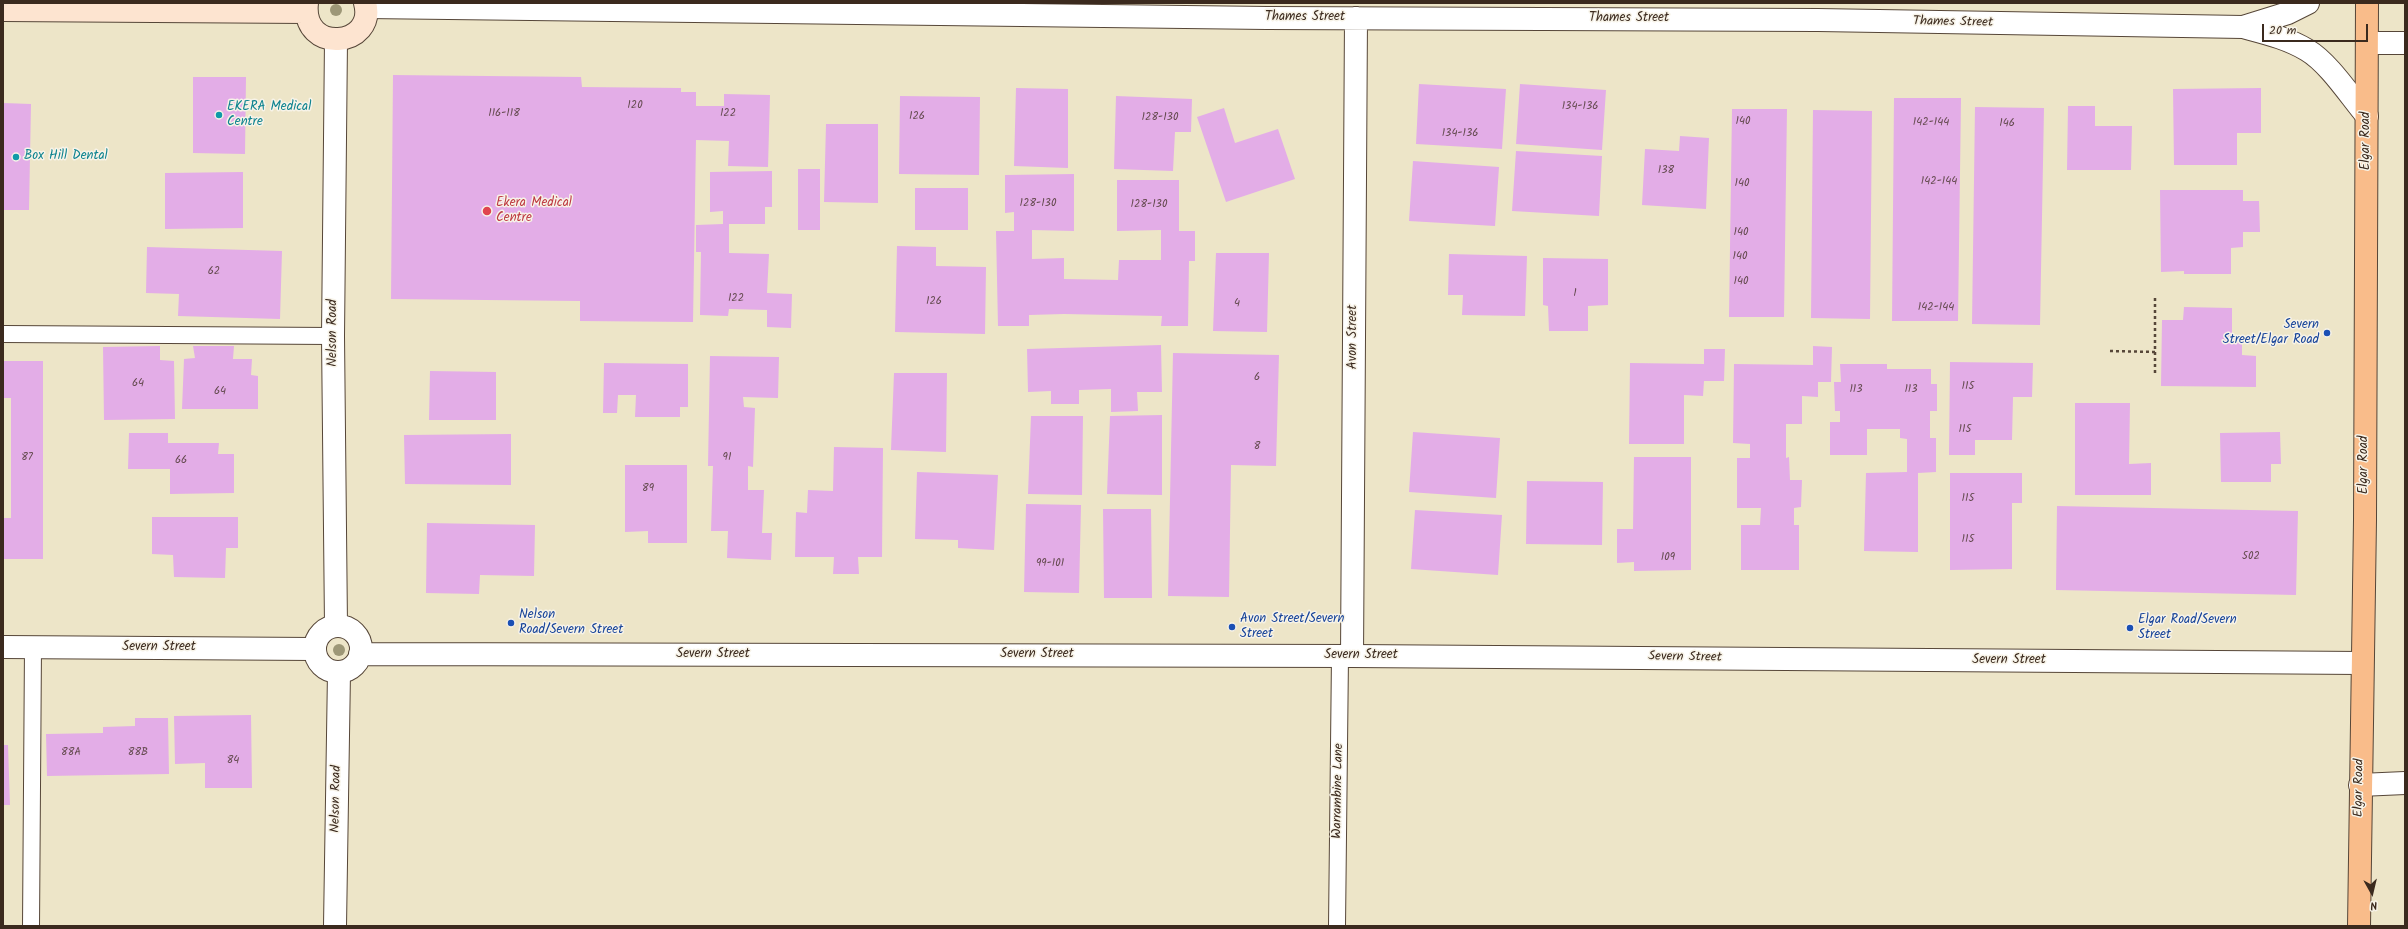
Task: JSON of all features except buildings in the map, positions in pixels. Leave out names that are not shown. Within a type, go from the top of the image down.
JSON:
[{"type":"main road","name":"Elgar Road","points":[[2359,926],[2367,3]]},
{"type":"main road","points":[[3,10],[307,7],[313,29],[319,35],[336,40],[355,34],[364,22],[366,5]]},
{"type":"street","name":"Thames Street","points":[[2243,27],[2288,13],[2308,3]]},
{"type":"street","name":"Thames Street","points":[[366,5],[1029,9],[1356,18],[1818,12],[2243,27],[2281,37],[2308,50],[2330,71],[2367,116]]},
{"type":"street","name":"Avon Street","points":[[1346,656],[1356,18]]},
{"type":"street","name":"Nelson Road","points":[[336,40],[333,336],[336,626]]},
{"type":"street","points":[[2367,43],[2405,43]]},
{"type":"street","points":[[336,626],[350,629],[355,634],[361,647],[360,654],[352,666],[339,672],[325,668],[315,656],[314,649],[315,642],[324,630],[336,626]]},
{"type":"street","name":"Severn Street","points":[[3,647],[314,649]]},
{"type":"street","name":"Severn Street","points":[[360,654],[1346,656],[2362,663]]},
{"type":"street","name":"Nelson Road","points":[[335,926],[339,672]]},
{"type":"street","points":[[2360,785],[2405,783]]},
{"type":"lane","points":[[3,334],[333,336]]},
{"type":"lane","points":[[31,926],[33,647]]},
{"type":"lane","name":"Warrambine Lane","points":[[1337,926],[1346,656]]},
{"type":"path","points":[[2155,298],[2155,374]]},
{"type":"path","points":[[2110,352],[2156,352]]},
{"type":"place","name":"EKERA Medical Centre","points":[[219,115]]},
{"type":"place","name":"Box Hill Dental","points":[[16,157]]},
{"type":"place","name":"Ekera Medical Centre","points":[[487,211]]},
{"type":"place","name":"Severn Street/Elgar Road","points":[[2327,333]]},
{"type":"place","name":"Nelson Road/Severn Street","points":[[511,623]]},
{"type":"place","name":"Avon Street/Severn Street","points":[[1232,627]]},
{"type":"place","name":"Elgar Road/Severn Street","points":[[2130,628]]}]
